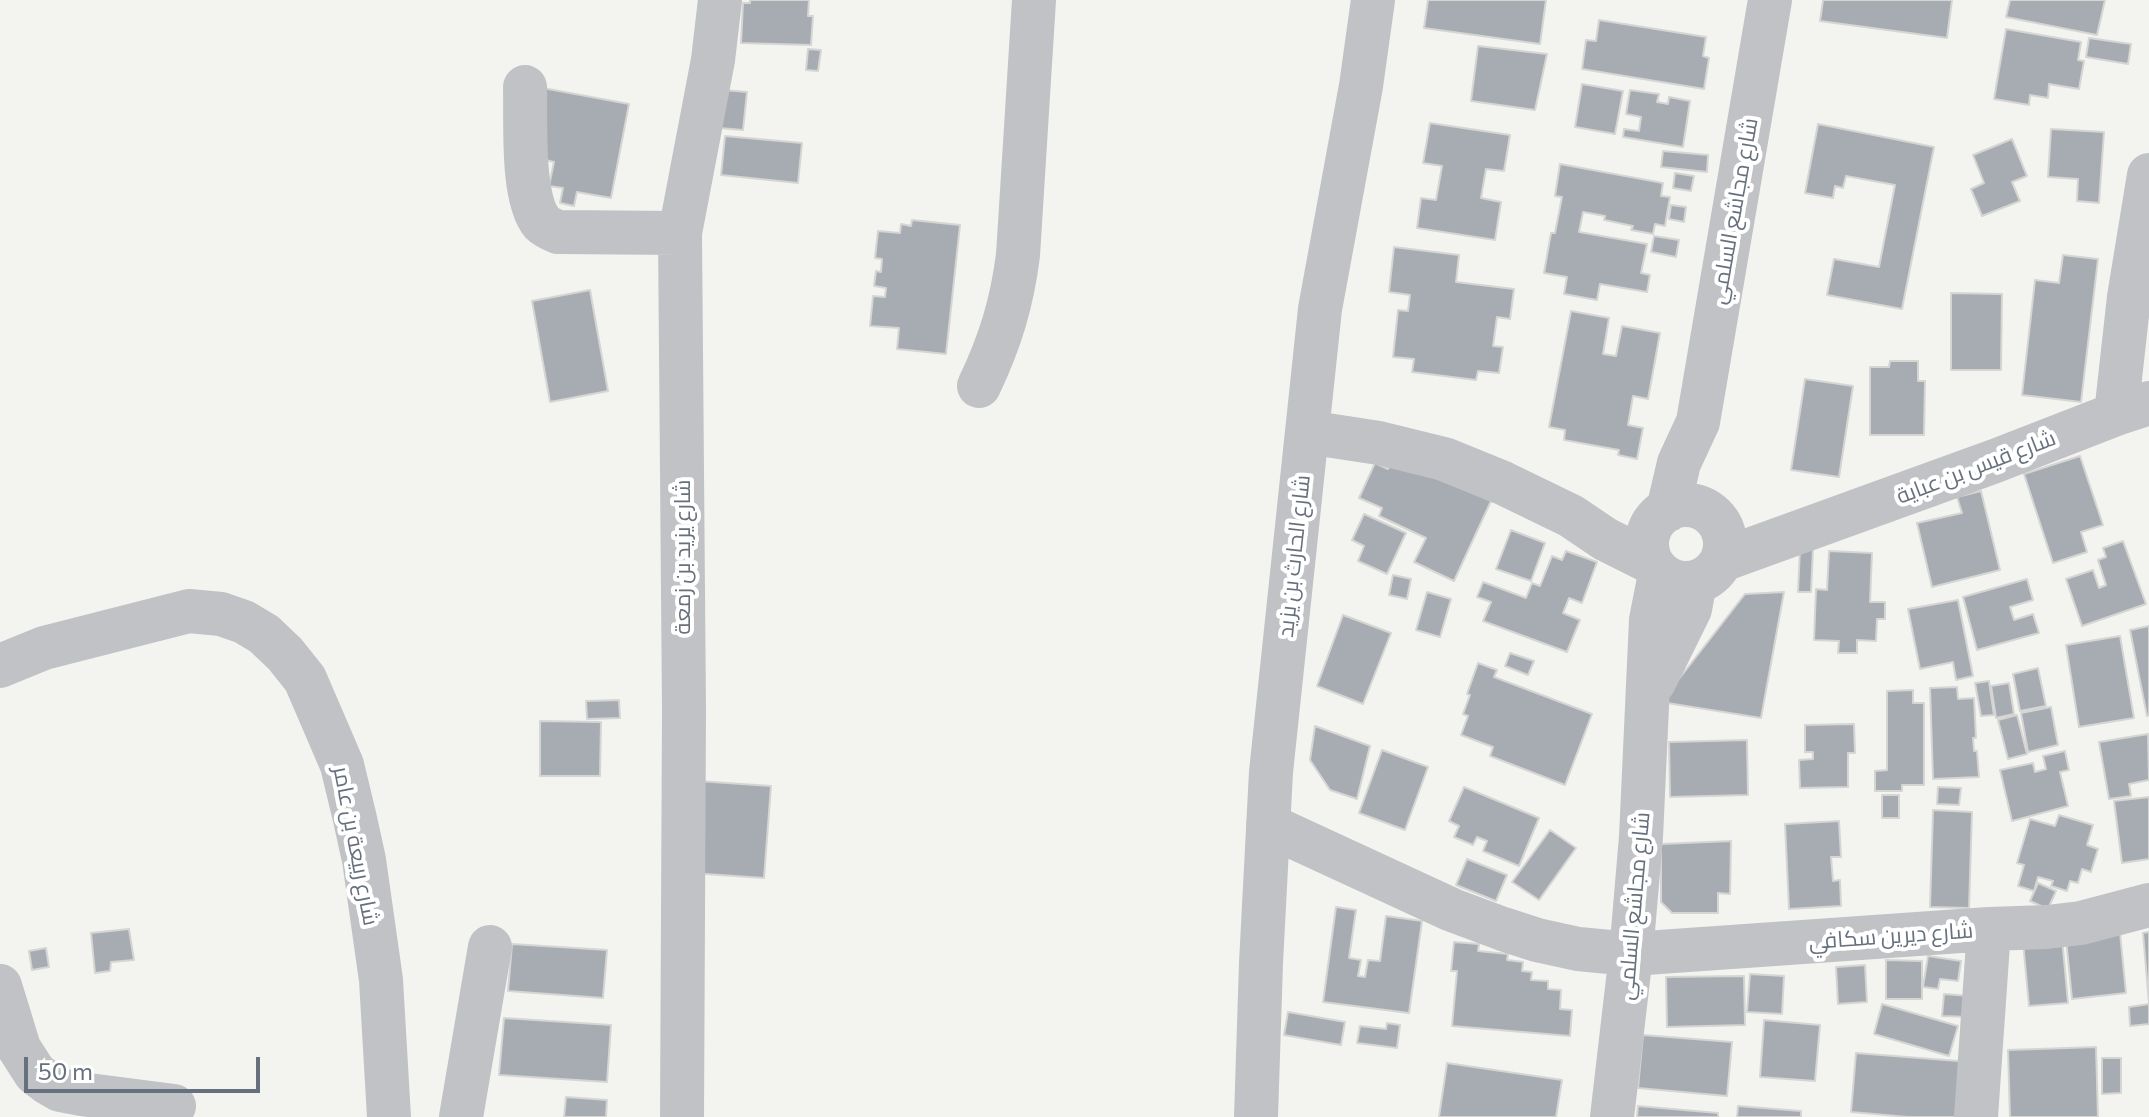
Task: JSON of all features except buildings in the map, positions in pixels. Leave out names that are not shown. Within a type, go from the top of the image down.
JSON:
[{"type":"street","name":"شارع يزيد بن زمعة","points":[[682,1117],[684,710],[680,233],[713,60],[720,0]]},
{"type":"street","points":[[979,386],[1002,333],[1014,289],[1034,0]]},
{"type":"street","name":"شارع الحارث بن يزيد","points":[[1256,1117],[1271,772],[1320,309],[1361,86],[1373,0]]},
{"type":"street","name":"شارع مجاشع السلمي","points":[[1612,1117],[1641,837],[1651,620],[1686,542],[1706,465],[1698,422],[1770,0]]},
{"type":"street","points":[[525,87],[527,177],[534,209],[543,225],[558,232],[680,233]]},
{"type":"street","points":[[2132,408],[2129,297],[2149,175]]},
{"type":"street","name":"شارع قيس بن عباية","points":[[1686,542],[1804,531],[2132,408]]},
{"type":"street","points":[[1307,432],[1379,443],[1444,459],[1571,516],[1605,539],[1686,542]]},
{"type":"street","name":"شارع ربيعة بن عامر","points":[[0,666],[44,648],[189,611],[221,614],[244,622],[264,634],[285,654],[305,679],[342,765],[358,833],[381,980],[389,1117]]},
{"type":"street","name":"شارع ديرين سكافي","points":[[1268,825],[1452,910],[1503,929],[1578,949],[1631,954],[2047,927],[2081,923],[2149,905]]},
{"type":"street","points":[[1976,1117],[1989,929]]},
{"type":"street","points":[[461,1117],[490,947]]},
{"type":"street","points":[[0,986],[19,1048],[35,1073],[48,1083],[60,1090],[81,1094],[174,1106]]}]
